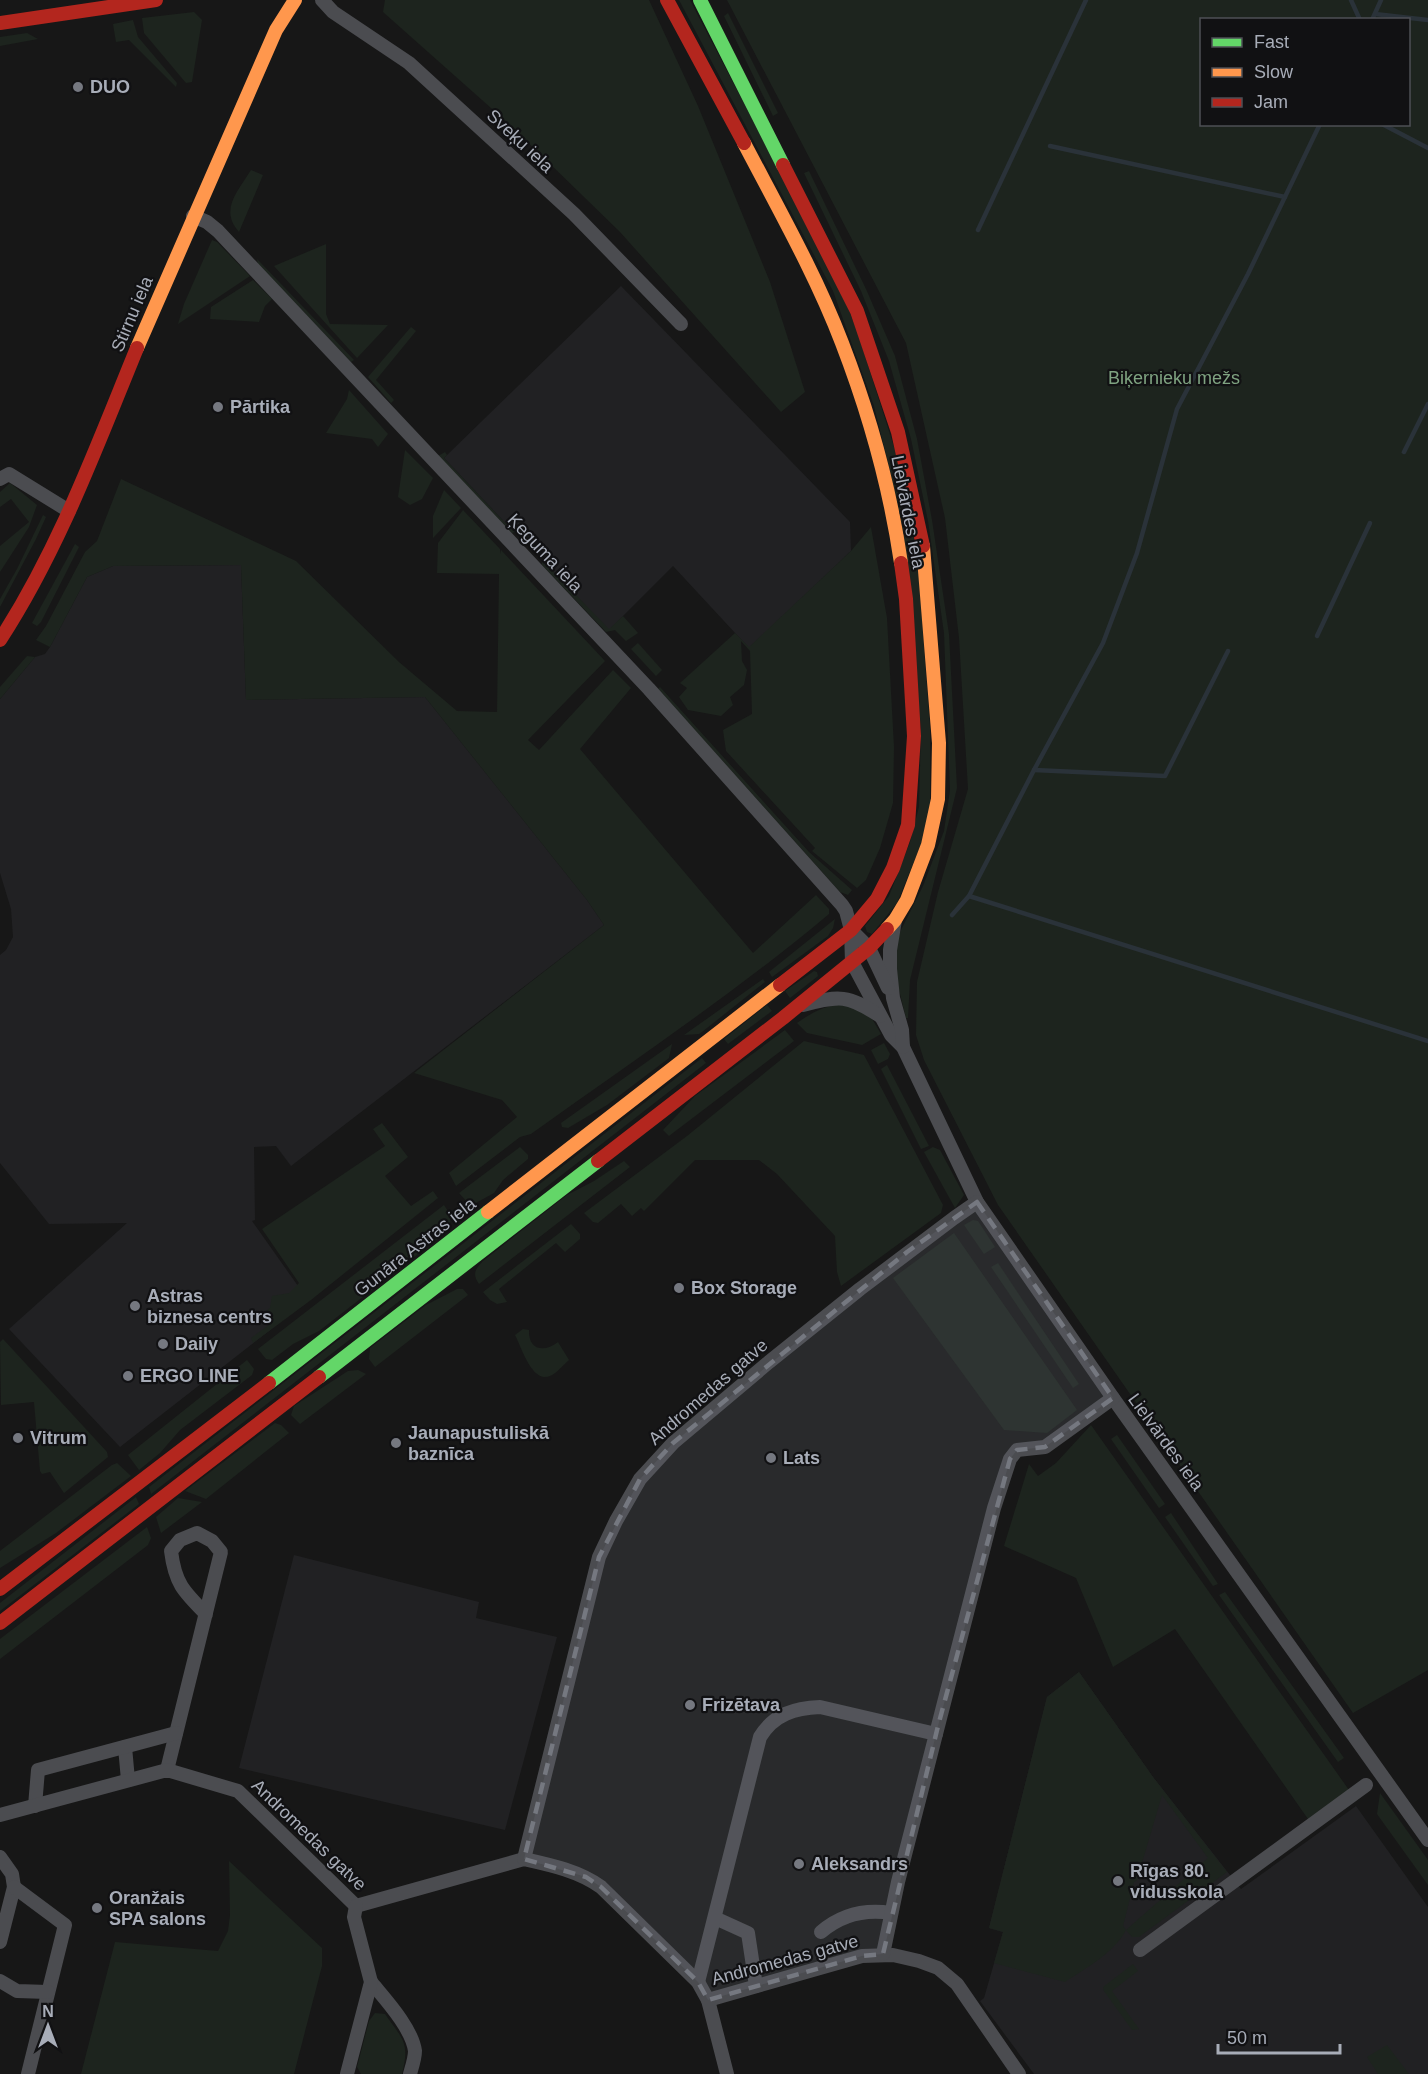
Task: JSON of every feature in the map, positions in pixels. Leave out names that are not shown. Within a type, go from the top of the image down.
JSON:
[{"type":"main road","points":[[0,23],[156,0]]},
{"type":"main road","name":"Stirnu iela","points":[[0,640],[20,612],[69,512],[193,216],[276,30],[295,0]]},
{"type":"main road","name":"Lielvārdes iela","points":[[667,0],[792,233],[842,342],[873,433],[898,544],[906,599],[914,736],[908,825],[893,868],[877,899],[851,930]]},
{"type":"main road","name":"Lielvārdes iela","points":[[700,0],[857,311],[898,432],[925,554],[939,743],[938,799],[928,845],[907,900],[895,920],[869,948]]},
{"type":"main road","name":"Gunāra Astras iela","points":[[0,1589],[157,1470],[851,930]]},
{"type":"main road","points":[[0,1623],[725,1063],[869,948]]},
{"type":"main road","points":[[708,1041],[725,1063]]},
{"type":"street","name":"Sveķu iela","points":[[322,0],[333,12],[409,63],[574,214],[681,324]]},
{"type":"street","name":"Ķeguma iela","points":[[193,216],[207,222],[218,231],[650,689],[842,905],[851,930]]},
{"type":"street","points":[[0,480],[9,474],[69,512]]},
{"type":"street","name":"Lielvārdes iela","points":[[895,920],[890,950],[892,998],[902,1030],[903,1047]]},
{"type":"street","points":[[851,930],[869,948],[892,998]]},
{"type":"street","name":"Lielvārdes iela","points":[[851,930],[852,962],[891,1035],[903,1047],[977,1202],[1113,1398],[1428,1840]]},
{"type":"street","points":[[798,1006],[825,999],[845,998],[861,1004],[883,1018]]},
{"type":"street","name":"Andromedas gatve","points":[[524,1859],[599,1557],[640,1479],[673,1443],[769,1362],[907,1252],[977,1202]]},
{"type":"street","points":[[883,1954],[891,1913],[936,1734],[994,1509],[1010,1459],[1017,1450],[1045,1447],[1113,1398]]},
{"type":"street","points":[[0,1815],[167,1770],[206,1614],[221,1552],[212,1541],[197,1533],[180,1540],[171,1551],[174,1571],[184,1592],[206,1614]]},
{"type":"street","points":[[698,1982],[760,1737],[767,1725],[781,1715],[801,1708],[820,1707],[936,1734]]},
{"type":"street","points":[[34,1806],[38,1770],[176,1733]]},
{"type":"street","points":[[126,1747],[128,1780]]},
{"type":"street","name":"Andromedas gatve","points":[[167,1770],[238,1791],[356,1906],[524,1859],[586,1876],[601,1887],[698,1982],[708,2000],[862,1956],[883,1954],[919,1961],[938,1968],[957,1984],[1019,2074]]},
{"type":"street","points":[[1140,1950],[1366,1785]]},
{"type":"street","points":[[0,1857],[12,1874],[15,1887],[0,1942]]},
{"type":"street","points":[[15,1887],[65,1925],[28,2074]]},
{"type":"street","points":[[356,1906],[354,1917],[371,1982],[413,2041],[415,2054],[410,2074]]},
{"type":"street","points":[[822,1932],[835,1920],[873,1910],[891,1913]]},
{"type":"street","points":[[715,1918],[748,1933],[756,1986]]},
{"type":"street","points":[[0,1982],[17,1991],[48,1992]]},
{"type":"street","points":[[347,2074],[371,1982]]},
{"type":"street","points":[[708,2000],[728,2074]]},
{"type":"highlighted area","points":[[977,1202],[1113,1398],[1045,1447],[1017,1450],[1010,1459],[938,1726],[883,1954],[862,1956],[708,2000],[698,1982],[601,1887],[586,1877],[524,1859],[599,1557],[640,1479],[673,1443],[907,1252]]},
{"type":"shaded area","points":[[621,286],[850,522],[851,551],[749,648],[673,566],[609,630],[546,564],[547,550],[543,543],[536,541],[521,526],[511,529],[444,458]]},
{"type":"shaded area","points":[[241,565],[246,700],[425,697],[587,900],[604,925],[291,1166],[276,1146],[254,1147],[255,1220],[252,1221],[298,1286],[270,1330],[120,1447],[9,1329],[127,1223],[49,1224],[0,1163],[0,955],[6,950],[13,937],[11,909],[0,873],[0,699],[35,657],[45,654],[50,647],[87,577],[113,566]]},
{"type":"shaded area","points":[[294,1555],[479,1602],[476,1618],[557,1637],[505,1830],[239,1768]]},
{"type":"shaded area","name":"Rīgas 80. vidusskola","points":[[1079,1672],[1153,1777],[1241,1889],[1356,1806],[1428,1907],[1428,2074],[1034,2074],[980,2001],[984,1998],[1003,1932],[989,1928],[1047,1697]]},
{"type":"green space","points":[[385,0],[649,0],[698,106],[770,282],[805,392],[781,412],[620,232],[509,124],[383,12]]},
{"type":"green space","points":[[679,0],[690,0],[841,289],[857,331],[902,472],[917,552],[930,728],[930,807],[921,845],[897,903],[872,934],[867,932],[865,926],[889,896],[910,842],[919,807],[921,727],[891,475],[874,406],[833,291]]},
{"type":"green space","name":"Biķernieku mežs","points":[[727,0],[1428,0],[1428,1670],[1353,1713],[998,1205],[924,1060],[916,1035],[917,982],[938,892],[968,789],[959,638],[945,518],[906,343]]},
{"type":"green space","points":[[194,12],[202,20],[192,82],[186,83],[144,33],[142,18]]},
{"type":"green space","points":[[728,13],[778,113],[773,116],[724,16]]},
{"type":"green space","points":[[133,20],[138,37],[177,83],[176,87],[129,40],[116,42],[113,24]]},
{"type":"green space","points":[[27,33],[38,39],[0,46],[0,37]]},
{"type":"green space","points":[[251,170],[263,175],[239,232],[233,224],[231,208],[236,193]]},
{"type":"green space","points":[[809,171],[866,289],[895,356],[917,439],[949,634],[957,788],[910,980],[908,1018],[906,1018],[894,970],[896,940],[923,886],[944,831],[950,790],[944,633],[928,521],[911,439],[889,361],[861,291],[804,173]]},
{"type":"green space","points":[[212,240],[217,242],[250,276],[178,324],[184,304]]},
{"type":"green space","points":[[326,244],[326,314],[330,324],[388,325],[357,358],[274,266]]},
{"type":"green space","points":[[257,259],[354,360],[351,362],[258,264]]},
{"type":"green space","points":[[253,280],[272,299],[265,306],[259,322],[210,319],[211,307]]},
{"type":"green space","points":[[411,327],[416,331],[376,380],[394,400],[391,403],[368,377]]},
{"type":"green space","points":[[349,390],[388,434],[378,447],[372,439],[326,433],[347,399]]},
{"type":"green space","points":[[405,450],[433,478],[422,499],[410,505],[398,497]]},
{"type":"green space","points":[[445,452],[447,455],[444,458],[511,529],[521,526],[536,541],[528,540],[520,530],[512,533],[438,456]]},
{"type":"green space","points":[[121,479],[296,561],[399,662],[457,711],[497,712],[499,574],[437,573],[438,543],[463,510],[500,549],[500,554],[501,550],[605,661],[528,740],[539,750],[613,670],[631,688],[580,749],[753,953],[816,895],[829,909],[829,914],[720,999],[531,1134],[520,1137],[456,1186],[449,1173],[517,1117],[502,1100],[414,1073],[604,925],[587,900],[425,697],[246,700],[241,565],[113,566],[87,577],[50,647],[36,640],[46,626],[85,552],[97,541]]},
{"type":"green space","points":[[10,483],[37,505],[29,527],[0,572],[0,546],[29,522],[11,499],[0,507],[0,492]]},
{"type":"green space","points":[[444,490],[461,508],[433,538],[433,516]]},
{"type":"green space","points":[[43,515],[46,517],[36,539],[0,607],[0,599]]},
{"type":"green space","points":[[871,527],[887,618],[894,747],[893,803],[880,848],[866,880],[857,888],[812,851],[815,848],[726,751],[723,730],[752,714],[750,651],[741,641],[742,661],[747,670],[744,685],[730,697],[733,705],[721,716],[688,710],[679,697],[687,688],[680,683],[735,633],[749,647],[851,551]]},
{"type":"green space","points":[[75,544],[79,547],[37,626],[32,623]]},
{"type":"green space","points":[[546,549],[546,564],[609,629],[623,616],[638,633],[626,641],[615,630],[606,632],[542,565]]},
{"type":"green space","points":[[638,643],[662,670],[656,676],[631,649]]},
{"type":"green space","points":[[27,656],[35,657],[0,699],[0,687]]},
{"type":"green space","points":[[660,687],[809,852],[852,890],[848,895],[840,892],[658,689]]},
{"type":"green space","points":[[835,919],[828,936],[772,977],[769,972]]},
{"type":"green space","points":[[814,971],[818,976],[790,998],[785,991]]},
{"type":"green space","points":[[763,979],[765,982],[702,1032],[684,1035]]},
{"type":"green space","points":[[846,1004],[871,1017],[881,1034],[862,1045],[807,1033],[797,1023],[820,1009]]},
{"type":"green space","points":[[767,1005],[772,1011],[728,1044],[724,1039]]},
{"type":"green space","points":[[785,1030],[794,1041],[669,1136],[663,1130],[695,1096]]},
{"type":"green space","points":[[804,1041],[864,1055],[943,1205],[941,1213],[841,1286],[837,1272],[835,1236],[777,1174],[759,1160],[695,1160],[644,1211],[641,1208],[632,1216],[621,1204],[598,1223],[593,1222],[584,1213],[687,1136]]},
{"type":"green space","points":[[884,1043],[890,1054],[888,1059],[878,1064],[871,1050]]},
{"type":"green space","points":[[672,1044],[669,1058],[607,1105],[568,1128],[562,1127],[561,1123]]},
{"type":"green space","points":[[702,1058],[706,1063],[151,1494],[149,1487]]},
{"type":"green space","points":[[887,1065],[929,1146],[921,1149],[881,1069]]},
{"type":"green space","points":[[382,1123],[408,1157],[385,1176],[411,1206],[433,1191],[438,1198],[311,1300],[253,1343],[251,1338],[269,1325],[263,1314],[270,1308],[272,1296],[289,1293],[299,1283],[262,1229],[385,1146],[373,1129]]},
{"type":"green space","points":[[520,1147],[528,1155],[528,1159],[503,1180],[494,1193],[474,1204],[468,1203],[459,1193]]},
{"type":"green space","points":[[933,1147],[940,1150],[964,1195],[955,1208],[924,1152]]},
{"type":"green space","points":[[624,1161],[630,1167],[479,1284],[475,1272],[483,1261],[567,1195],[594,1181]]},
{"type":"green space","points":[[444,1205],[451,1216],[449,1230],[319,1331],[293,1344],[272,1360],[266,1359],[258,1349]]},
{"type":"green space","points":[[973,1220],[978,1221],[995,1247],[984,1254],[964,1225]]},
{"type":"green space","points":[[571,1224],[580,1234],[580,1239],[565,1252],[556,1243],[499,1289],[507,1302],[497,1304],[483,1292]]},
{"type":"green space","points":[[954,1233],[1077,1410],[1047,1433],[1004,1430],[893,1278]]},
{"type":"green space","points":[[998,1263],[1079,1384],[1073,1388],[991,1267]]},
{"type":"green space","points":[[457,1289],[463,1289],[468,1295],[375,1367],[369,1359],[370,1348],[426,1305]]},
{"type":"green space","points":[[523,1329],[529,1330],[531,1342],[538,1348],[547,1348],[558,1342],[569,1360],[550,1376],[538,1375],[528,1363],[515,1335]]},
{"type":"green space","points":[[3,1339],[107,1452],[108,1457],[64,1493],[50,1472],[42,1474],[40,1471],[34,1402],[1,1405],[0,1342]]},
{"type":"green space","points":[[247,1360],[254,1369],[252,1375],[180,1430],[160,1453],[139,1470],[128,1455]]},
{"type":"green space","points":[[358,1370],[366,1374],[300,1424],[291,1415],[294,1406],[348,1371]]},
{"type":"green space","points":[[275,1423],[281,1425],[289,1433],[206,1499],[185,1491]]},
{"type":"green space","points":[[1091,1425],[1349,1790],[1308,1819],[1175,1629],[1113,1667],[1076,1578],[1004,1546],[1029,1464],[1038,1476],[1056,1463]]},
{"type":"green space","points":[[1117,1435],[1165,1504],[1159,1508],[1111,1439]]},
{"type":"green space","points":[[117,1463],[131,1476],[56,1533],[0,1568],[0,1551]]},
{"type":"green space","points":[[136,1497],[139,1504],[0,1611],[0,1603]]},
{"type":"green space","points":[[178,1498],[202,1502],[161,1533],[156,1517]]},
{"type":"green space","points":[[1171,1513],[1218,1584],[1213,1586],[1165,1517]]},
{"type":"green space","points":[[147,1527],[151,1538],[148,1545],[0,1659],[0,1639]]},
{"type":"green space","points":[[1225,1592],[1344,1758],[1338,1762],[1219,1595]]},
{"type":"green space","points":[[1079,1672],[1153,1777],[1227,1872],[1139,1937],[1132,1937],[1126,1930],[1107,1953],[1065,1982],[994,1963],[1003,1932],[989,1928],[1047,1697]],"holes":[[[1162,1795],[1208,1858],[1126,1930],[1123,1926],[1134,1882],[1137,1880]]]},
{"type":"green space","points":[[1380,1793],[1428,1860],[1428,1885],[1377,1814]]},
{"type":"green space","points":[[229,1861],[322,1948],[322,1966],[294,2074],[81,2074],[115,1942],[218,1951],[228,1931],[230,1915]]},
{"type":"green space","points":[[1133,1964],[1138,1971],[1112,1991],[1139,2029],[1132,2030],[1103,1987]]},
{"type":"green space","points":[[375,2013],[385,2014],[403,2042],[405,2055],[402,2074],[361,2074],[357,2067],[369,2021]]},
{"type":"green space","points":[[1387,2045],[1409,2074],[1378,2074],[1367,2057]]},
{"type":"waterway","points":[[978,230],[1086,0]]},
{"type":"waterway","points":[[1351,0],[1359,18]]},
{"type":"waterway","points":[[1373,18],[1381,0]]},
{"type":"waterway","points":[[1375,14],[1428,20]]},
{"type":"waterway","points":[[952,915],[969,896],[1103,643],[1137,553],[1177,409],[1248,274],[1319,126]]},
{"type":"waterway","points":[[1386,126],[1428,148]]},
{"type":"waterway","points":[[1050,146],[1285,197]]},
{"type":"waterway","points":[[1404,452],[1428,404]]},
{"type":"waterway","points":[[1317,636],[1370,523]]},
{"type":"waterway","points":[[1034,770],[1165,776],[1228,651]]},
{"type":"waterway","points":[[969,896],[1428,1041]]},
{"type":"traffic: fast","points":[[700,0],[783,165]]},
{"type":"traffic: fast","points":[[319,1377],[598,1161]]},
{"type":"traffic: fast","points":[[269,1383],[488,1212]]},
{"type":"traffic: slow","points":[[137,348],[276,30],[295,0]]},
{"type":"traffic: slow","points":[[744,143],[809,267],[842,343],[878,451],[901,563]]},
{"type":"traffic: slow","points":[[887,929],[907,900],[928,845],[938,799],[939,743],[923,546]]},
{"type":"traffic: slow","points":[[488,1212],[780,985]]},
{"type":"traffic: jam","points":[[0,23],[156,0]]},
{"type":"traffic: jam","points":[[667,0],[744,143]]},
{"type":"traffic: jam","points":[[783,165],[857,311],[898,432],[923,546]]},
{"type":"traffic: jam","points":[[0,640],[41,570],[58,534],[137,348]]},
{"type":"traffic: jam","points":[[780,985],[851,930],[877,899],[893,868],[908,825],[914,736],[906,599],[901,563]]},
{"type":"traffic: jam","points":[[598,1161],[783,1018],[869,948],[887,929]]},
{"type":"traffic: jam","points":[[0,1623],[319,1377]]},
{"type":"traffic: jam","points":[[0,1589],[269,1383]]},
{"type":"place","name":"DUO","points":[[78,87]]},
{"type":"place","name":"Pārtika","points":[[218,407]]},
{"type":"place","name":"Box Storage","points":[[679,1288]]},
{"type":"place","name":"Astras biznesa centrs","points":[[135,1306]]},
{"type":"place","name":"Daily","points":[[163,1344]]},
{"type":"place","name":"ERGO LINE","points":[[128,1376]]},
{"type":"place","name":"Vitrum","points":[[18,1438]]},
{"type":"place","name":"Jaunapustuliskā baznīca","points":[[396,1443]]},
{"type":"place","name":"Lats","points":[[771,1458]]},
{"type":"place","name":"Frizētava","points":[[690,1705]]},
{"type":"place","name":"Aleksandrs","points":[[799,1864]]},
{"type":"place","name":"Rīgas 80. vidusskola","points":[[1118,1881]]},
{"type":"place","name":"Oranžais SPA salons","points":[[97,1908]]}]
